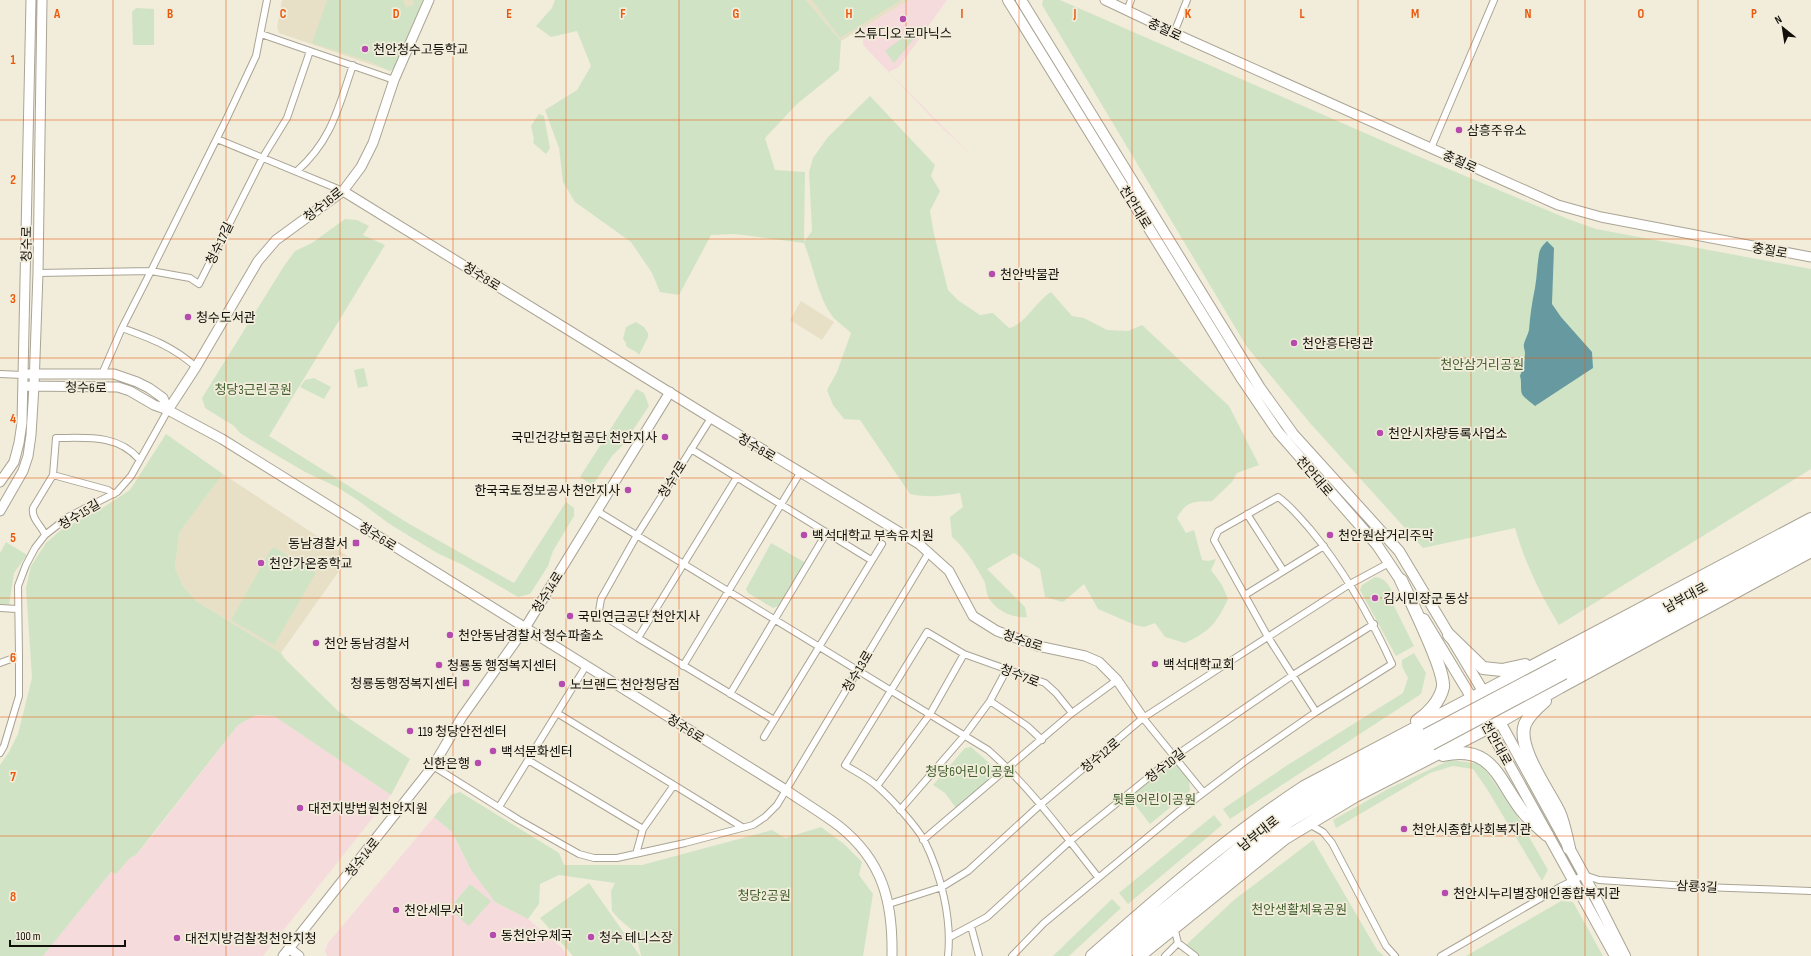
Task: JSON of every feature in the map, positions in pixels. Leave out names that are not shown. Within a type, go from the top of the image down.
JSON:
[{"type":"highway","points":[[1092,956],[1133,920],[1269,810],[1304,787],[1483,691],[1546,660],[1811,519]]},
{"type":"highway","name":"남부대로","points":[[1562,669],[1811,529]]},
{"type":"highway","name":"남부대로","points":[[1562,669],[1811,540]]},
{"type":"highway","points":[[1431,744],[1494,725],[1560,687],[1811,551]]},
{"type":"highway","points":[[1368,753],[1425,716],[1435,704],[1443,687],[1440,670],[1401,580]]},
{"type":"highway","points":[[1449,635],[1483,668],[1502,670],[1546,660]]},
{"type":"highway","points":[[1403,771],[1431,744],[1562,669]]},
{"type":"highway","points":[[1560,687],[1534,712],[1525,724],[1523,736],[1528,756],[1560,813],[1569,848]]},
{"type":"highway","points":[[1426,722],[1435,722],[1441,725],[1445,733],[1445,742],[1431,744]]},
{"type":"highway","name":"남부대로","points":[[1107,956],[1235,851],[1284,813],[1315,794],[1431,744]]},
{"type":"highway","name":"남부대로","points":[[1122,956],[1289,821],[1431,744]]},
{"type":"highway","points":[[1139,956],[1285,838],[1355,796],[1403,771],[1444,755],[1461,752],[1479,756],[1498,773],[1524,813],[1547,835]]},
{"type":"main road","name":"천안대로","points":[[1008,0],[1242,379],[1270,420],[1303,463],[1377,545],[1401,580],[1471,698],[1494,725],[1569,848],[1625,956]]},
{"type":"main road","name":"천안대로","points":[[1023,1],[1260,388],[1293,434],[1400,552],[1483,691],[1494,725],[1547,835],[1615,956]]},
{"type":"street","name":"청수로","points":[[0,482],[14,462],[22,423],[31,0]]},
{"type":"street","name":"청수로","points":[[0,511],[23,471],[28,456],[35,374],[42,0]]},
{"type":"street","points":[[151,271],[217,139],[256,56],[268,0]]},
{"type":"street","name":"청수16로","points":[[168,410],[196,367],[258,262],[276,240],[343,191],[361,167],[373,143],[394,80],[429,0]]},
{"type":"street","name":"충절로","points":[[1105,0],[1174,33],[1558,205],[1600,217],[1682,234],[1811,257]]},
{"type":"street","points":[[1127,11],[1131,0]]},
{"type":"street","points":[[1174,33],[1187,0]]},
{"type":"street","points":[[1431,148],[1494,0]]},
{"type":"street","points":[[261,34],[394,80]]},
{"type":"street","name":"청수17길","points":[[151,271],[190,278],[199,284],[263,157],[287,118],[310,51]]},
{"type":"street","points":[[297,172],[312,158],[323,144],[333,124],[353,65]]},
{"type":"street","points":[[217,139],[343,191]]},
{"type":"street","name":"청수8로","points":[[343,191],[929,552],[949,571],[972,616],[983,624],[997,631],[1038,646],[1085,656],[1099,662],[1117,680],[1144,718]]},
{"type":"street","name":"청수로","points":[[38,273],[151,271]]},
{"type":"street","name":"청수6로","points":[[102,374],[122,328],[151,271]]},
{"type":"street","points":[[122,328],[153,339],[178,352],[196,367]]},
{"type":"street","points":[[0,374],[23,374]]},
{"type":"street","points":[[8,374],[18,379],[23,386]]},
{"type":"street","name":"청수6로","points":[[23,374],[114,374],[137,382],[163,398],[168,410]]},
{"type":"street","name":"청수6로","points":[[23,386],[118,387],[130,391],[154,405],[168,410],[222,439],[786,790],[839,826],[869,857],[882,878],[889,904],[892,934],[892,956]]},
{"type":"street","name":"청수14로","points":[[283,956],[433,766],[462,718],[525,628],[670,392]]},
{"type":"street","name":"청수15길","points":[[0,753],[7,737],[19,696],[18,586],[26,565],[35,548],[45,535],[68,518],[117,492],[131,476],[139,459],[168,410]]},
{"type":"street","points":[[691,449],[711,418]]},
{"type":"street","name":"청수15길","points":[[45,535],[32,513],[33,508],[53,475],[56,438],[95,437],[110,440],[121,444],[139,459]]},
{"type":"street","name":"청수7로","points":[[774,720],[683,666],[605,617],[600,612],[599,606],[601,599],[637,535],[691,449],[871,560]]},
{"type":"street","points":[[683,666],[730,591],[800,473]]},
{"type":"street","name":"청수15길","points":[[53,475],[108,490],[114,494]]},
{"type":"street","points":[[638,638],[737,477]]},
{"type":"street","points":[[1012,956],[1044,923],[1203,792],[1316,712],[1392,664],[1374,624],[1350,584],[1324,546],[1294,511],[1278,497],[1218,531],[1214,540],[1268,637],[1316,712]]},
{"type":"street","points":[[597,511],[988,750],[1007,768],[1040,805],[1098,877]]},
{"type":"street","points":[[1247,514],[1283,570]]},
{"type":"street","points":[[730,694],[827,532]]},
{"type":"street","points":[[764,737],[882,544]]},
{"type":"street","points":[[1245,595],[1283,570],[1324,546]]},
{"type":"street","name":"청수13로","points":[[786,790],[929,552]]},
{"type":"street","name":"청수12로","points":[[889,904],[942,887],[968,871],[1040,805],[1144,718],[1350,584],[1389,563]]},
{"type":"street","points":[[0,608],[18,608]]},
{"type":"street","name":"청수10길","points":[[950,936],[987,917],[1070,841],[1175,756],[1293,675],[1374,624]]},
{"type":"street","name":"청수7로","points":[[891,690],[927,632],[964,654],[1045,684],[1056,693],[1072,713]]},
{"type":"street","points":[[877,786],[930,714],[964,654]]},
{"type":"street","points":[[0,663],[19,656]]},
{"type":"street","points":[[499,807],[586,666]]},
{"type":"street","points":[[900,810],[965,735],[990,701],[1007,669]]},
{"type":"street","points":[[923,840],[1072,713],[1117,680]]},
{"type":"street","points":[[891,690],[845,765],[877,786],[900,810],[923,840],[942,887],[950,936],[948,956]]},
{"type":"street","points":[[990,701],[1027,726],[1042,740]]},
{"type":"street","points":[[557,713],[742,827]]},
{"type":"street","points":[[1144,718],[1203,792]]},
{"type":"street","points":[[0,733],[7,737]]},
{"type":"street","points":[[528,760],[643,829]]},
{"type":"street","points":[[433,766],[579,854],[605,858],[618,858],[636,854],[753,825],[765,817],[776,805],[786,790]]},
{"type":"street","points":[[636,854],[643,829],[674,785]]},
{"type":"street","points":[[1309,824],[1323,832],[1332,843],[1386,946],[1394,956]]},
{"type":"street","points":[[1441,956],[1584,875]]},
{"type":"street","name":"삼룡3길","points":[[1584,875],[1599,880],[1702,887],[1811,891]]},
{"type":"street","points":[[971,926],[979,956]]},
{"type":"street","points":[[1174,927],[1178,944],[1195,956]]},
{"type":"street","points":[[1165,956],[1178,944]]},
{"type":"street","points":[[289,948],[299,956]]},
{"type":"shaded area","name":"천안청수고등학교","points":[[282,0],[423,0],[390,71],[279,33],[277,27]]},
{"type":"shaded area","points":[[806,0],[909,0],[841,41]]},
{"type":"shaded area","points":[[909,0],[947,0],[899,67],[889,72],[970,154],[937,123],[863,45],[863,28]]},
{"type":"shaded area","points":[[801,301],[834,322],[822,340],[790,320]]},
{"type":"shaded area","name":"천안가온중학교","points":[[223,474],[349,557],[281,653],[196,601],[183,586],[175,568],[179,533]]},
{"type":"shaded area","points":[[256,715],[274,716],[391,795],[263,956],[43,956],[111,872],[116,874],[130,858],[136,855],[238,725]]},
{"type":"shaded area","points":[[434,817],[452,832],[471,870],[495,902],[528,919],[561,947],[567,956],[327,956],[325,951],[328,943]]},
{"type":"green space","name":"천안청수고등학교","points":[[327,0],[403,0],[406,7],[414,5],[413,0],[423,0],[396,67],[390,71],[371,62],[312,43]]},
{"type":"green space","points":[[555,0],[806,0],[841,41],[839,70],[797,104],[765,138],[775,170],[805,172],[804,242],[812,231],[809,172],[813,158],[828,137],[870,96],[935,165],[931,176],[940,191],[930,211],[934,234],[948,290],[959,301],[980,315],[993,313],[1009,328],[1015,326],[1026,317],[1045,296],[1051,292],[1072,316],[1084,318],[1107,330],[1128,331],[1142,325],[1229,406],[1259,465],[1237,473],[1232,482],[1212,501],[1192,503],[1184,508],[1177,518],[1186,533],[1194,530],[1202,560],[1208,561],[1216,559],[1211,570],[1222,585],[1228,599],[1216,621],[1201,635],[1185,643],[1165,637],[1155,623],[1144,627],[1135,625],[1098,609],[1084,584],[1063,602],[1045,597],[1040,569],[1014,553],[987,569],[1025,607],[1027,617],[1015,616],[1003,612],[993,604],[987,594],[985,582],[977,568],[957,541],[952,537],[950,517],[963,507],[960,493],[935,496],[910,494],[860,420],[844,419],[833,405],[827,390],[837,372],[851,333],[832,316],[827,308],[819,290],[804,243],[735,234],[711,235],[679,295],[660,292],[652,273],[631,242],[575,202],[563,182],[559,148],[545,110],[577,90],[591,66],[577,31],[551,37],[536,26],[552,8]]},
{"type":"green space","points":[[812,0],[901,0],[840,38]]},
{"type":"green space","name":"천안삼거리공원","points":[[1043,0],[1060,0],[1413,154],[1568,219],[1596,229],[1811,269],[1811,469],[1559,625],[1523,554],[1515,528],[1423,548],[1310,423],[1247,347],[1042,5]]},
{"type":"green space","points":[[136,8],[154,9],[154,45],[133,45],[132,12]]},
{"type":"green space","points":[[915,28],[918,34],[894,63],[885,51]]},
{"type":"green space","points":[[539,114],[544,116],[550,148],[546,154],[533,143],[534,139],[531,126]]},
{"type":"green space","name":"청당3근린공원","points":[[345,219],[357,220],[369,226],[363,235],[385,245],[269,436],[411,525],[514,583],[566,502],[574,508],[574,516],[553,551],[548,566],[530,594],[518,597],[463,565],[437,553],[388,523],[359,501],[337,487],[305,472],[261,446],[240,433],[234,426],[205,408],[202,398],[284,266],[295,251],[312,243]]},
{"type":"green space","points":[[636,322],[644,327],[648,333],[648,337],[639,355],[626,346],[623,339],[626,327]]},
{"type":"green space","points":[[364,368],[368,386],[358,388],[354,370]]},
{"type":"green space","points":[[314,378],[331,387],[324,399],[300,387],[305,380]]},
{"type":"green space","points":[[636,389],[644,393],[649,406],[623,445],[612,456],[593,485],[580,477]]},
{"type":"green space","points":[[166,434],[223,474],[179,533],[175,568],[183,586],[196,601],[281,653],[285,659],[338,711],[410,759],[391,795],[274,716],[256,715],[238,725],[136,855],[130,858],[116,874],[111,872],[43,956],[0,956],[0,765],[9,752],[18,734],[32,678],[26,588],[31,566],[46,543],[61,530],[104,507],[130,490]]},
{"type":"green space","points":[[6,542],[27,555],[14,573],[9,605],[0,604],[0,553]]},
{"type":"green space","points":[[771,543],[806,563],[778,606],[773,608],[748,593],[746,589]]},
{"type":"green space","points":[[274,547],[316,573],[274,645],[231,620],[270,551]]},
{"type":"green space","points":[[1375,577],[1386,582],[1391,589],[1397,601],[1393,604],[1414,646],[1396,656],[1360,590],[1362,585]]},
{"type":"green space","points":[[1414,653],[1426,673],[1421,694],[1230,819],[1223,809],[1286,766],[1403,693],[1408,678],[1402,666],[1402,660]]},
{"type":"green space","name":"청당6어린이공원","points":[[971,747],[995,768],[995,774],[956,808],[945,793],[933,785],[965,748]]},
{"type":"green space","points":[[1450,760],[1481,764],[1512,807],[1548,870],[1542,881],[1487,789],[1473,769],[1453,766],[1430,773],[1336,828],[1333,820],[1388,789]]},
{"type":"green space","name":"뒷들어린이공원","points":[[1172,762],[1176,762],[1189,780],[1190,791],[1150,824],[1129,797]]},
{"type":"green space","name":"청당2공원","points":[[460,792],[559,853],[564,865],[642,865],[772,830],[785,838],[821,827],[844,844],[862,862],[859,875],[873,894],[863,956],[641,956],[637,938],[632,930],[612,911],[611,891],[615,883],[559,875],[540,884],[539,904],[528,919],[495,902],[471,870],[452,832],[434,817],[451,795]]},
{"type":"green space","points":[[1214,815],[1222,825],[1128,904],[1119,893]]},
{"type":"green space","name":"천안생활체육공원","points":[[1313,840],[1377,950],[1384,956],[1199,956],[1186,945],[1234,900]]},
{"type":"green space","name":"청수 테니스장","points":[[589,883],[640,956],[573,956],[540,918]]},
{"type":"green space","points":[[470,884],[491,901],[469,926],[449,909]]},
{"type":"green space","points":[[1112,899],[1121,908],[1069,956],[1053,956]]},
{"type":"green space","points":[[1561,901],[1573,902],[1603,956],[1466,956]]},
{"type":"water","points":[[1547,241],[1554,248],[1552,304],[1561,317],[1592,352],[1593,368],[1535,406],[1522,394],[1520,376],[1524,362],[1524,345],[1529,330],[1539,254],[1541,248]]},
{"type":"place","name":"스튜디오 로마닉스","points":[[903,19]]},
{"type":"place","name":"천안청수고등학교","points":[[365,49]]},
{"type":"place","name":"삼흥주유소","points":[[1459,130]]},
{"type":"place","name":"천안박물관","points":[[992,274]]},
{"type":"place","name":"청수도서관","points":[[188,317]]},
{"type":"place","name":"천안흥타령관","points":[[1294,343]]},
{"type":"place","name":"천안시차량등록사업소","points":[[1380,433]]},
{"type":"place","name":"국민건강보험공단 천안지사","points":[[665,437]]},
{"type":"place","name":"한국국토정보공사 천안지사","points":[[628,490]]},
{"type":"place","name":"백석대학교 부속유치원","points":[[804,535]]},
{"type":"place","name":"천안원삼거리주막","points":[[1330,535]]},
{"type":"place","name":"동남경찰서","points":[[356,543]]},
{"type":"place","name":"천안가온중학교","points":[[261,563]]},
{"type":"place","name":"김시민장군 동상","points":[[1375,598]]},
{"type":"place","name":"국민연금공단 천안지사","points":[[570,616]]},
{"type":"place","name":"천안동남경찰서 청수파출소","points":[[450,635]]},
{"type":"place","name":"천안 동남경찰서","points":[[316,643]]},
{"type":"place","name":"백석대학교회","points":[[1155,664]]},
{"type":"place","name":"청룡동 행정복지센터","points":[[439,665]]},
{"type":"place","name":"청룡동행정복지센터","points":[[466,683]]},
{"type":"place","name":"노브랜드 천안청당점","points":[[562,684]]},
{"type":"place","name":"119 청당안전센터","points":[[410,731]]},
{"type":"place","name":"백석문화센터","points":[[493,751]]},
{"type":"place","name":"신한은행","points":[[478,763]]},
{"type":"place","name":"대전지방법원천안지원","points":[[300,808]]},
{"type":"place","name":"천안시종합사회복지관","points":[[1404,829]]},
{"type":"place","name":"천안시누리별장애인종합복지관","points":[[1445,893]]},
{"type":"place","name":"천안세무서","points":[[396,910]]},
{"type":"place","name":"동천안우체국","points":[[493,935]]},
{"type":"place","name":"청수 테니스장","points":[[591,937]]},
{"type":"place","name":"대전지방검찰청천안지청","points":[[177,938]]}]
